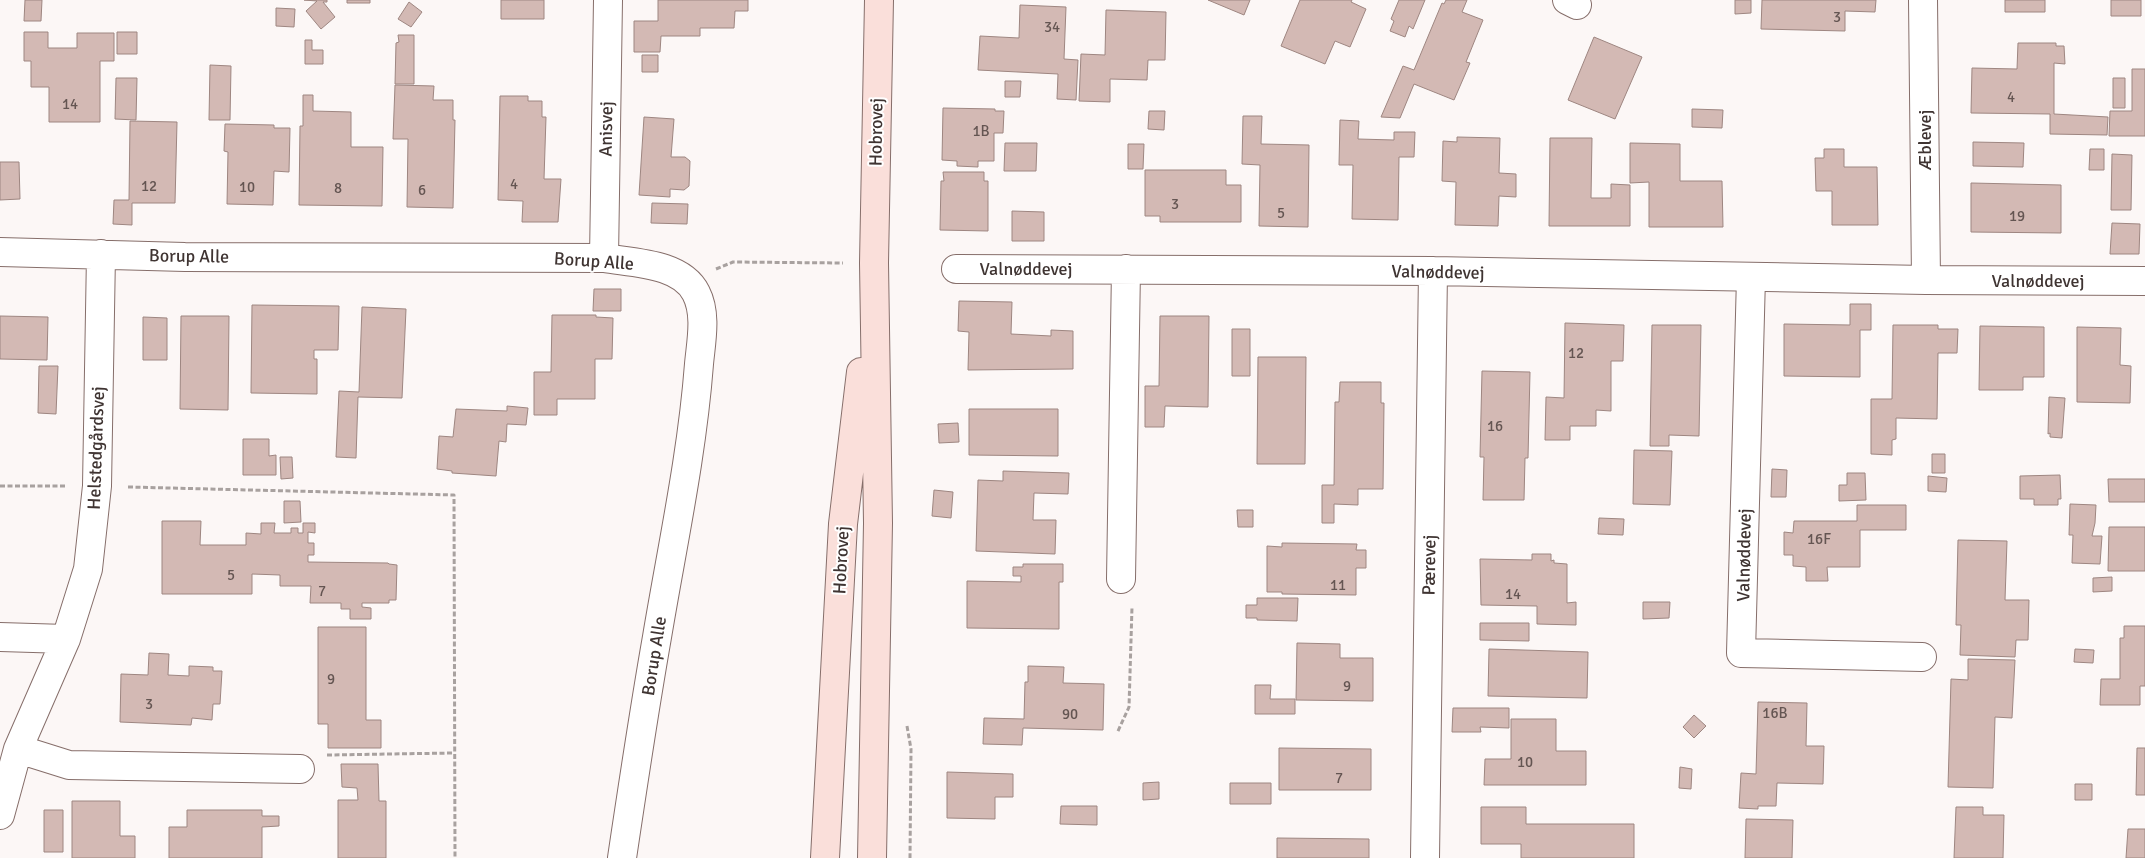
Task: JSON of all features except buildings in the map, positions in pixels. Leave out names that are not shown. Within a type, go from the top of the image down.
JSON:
[{"type":"main road","name":"Hobrovej","points":[[872,858],[878,523],[874,263],[879,0]]},
{"type":"main road","name":"Hobrovej","points":[[825,858],[843,524],[874,263]]},
{"type":"street","name":"Anisvej","points":[[604,258],[608,0]]},
{"type":"street","name":"Æblevej","points":[[1923,0],[1926,280]]},
{"type":"street","name":"Borup Alle","points":[[0,252],[186,257],[604,258],[660,268],[673,272],[687,280],[697,294],[702,315],[696,412],[656,639],[622,858]]},
{"type":"street","name":"Helstedgårdsvej","points":[[0,816],[18,750],[66,639],[88,569],[97,486],[101,254]]},
{"type":"street","name":"Valnøddevej","points":[[956,269],[1433,271],[1926,280],[2145,281]]},
{"type":"street","points":[[1121,578],[1126,269]]},
{"type":"street","name":"Pærevej","points":[[1426,858],[1433,271]]},
{"type":"street","name":"Valnøddevej","points":[[1751,277],[1741,653],[1922,657]]},
{"type":"street","points":[[0,637],[66,639]]},
{"type":"street","points":[[18,750],[69,765],[300,770]]},
{"type":"path","points":[[690,284],[732,262],[874,263]]},
{"type":"path","points":[[0,486],[97,486],[454,494],[455,858]]},
{"type":"path","points":[[1118,731],[1129,707],[1133,608],[1121,578]]},
{"type":"path","points":[[300,770],[306,755],[454,754]]}]
